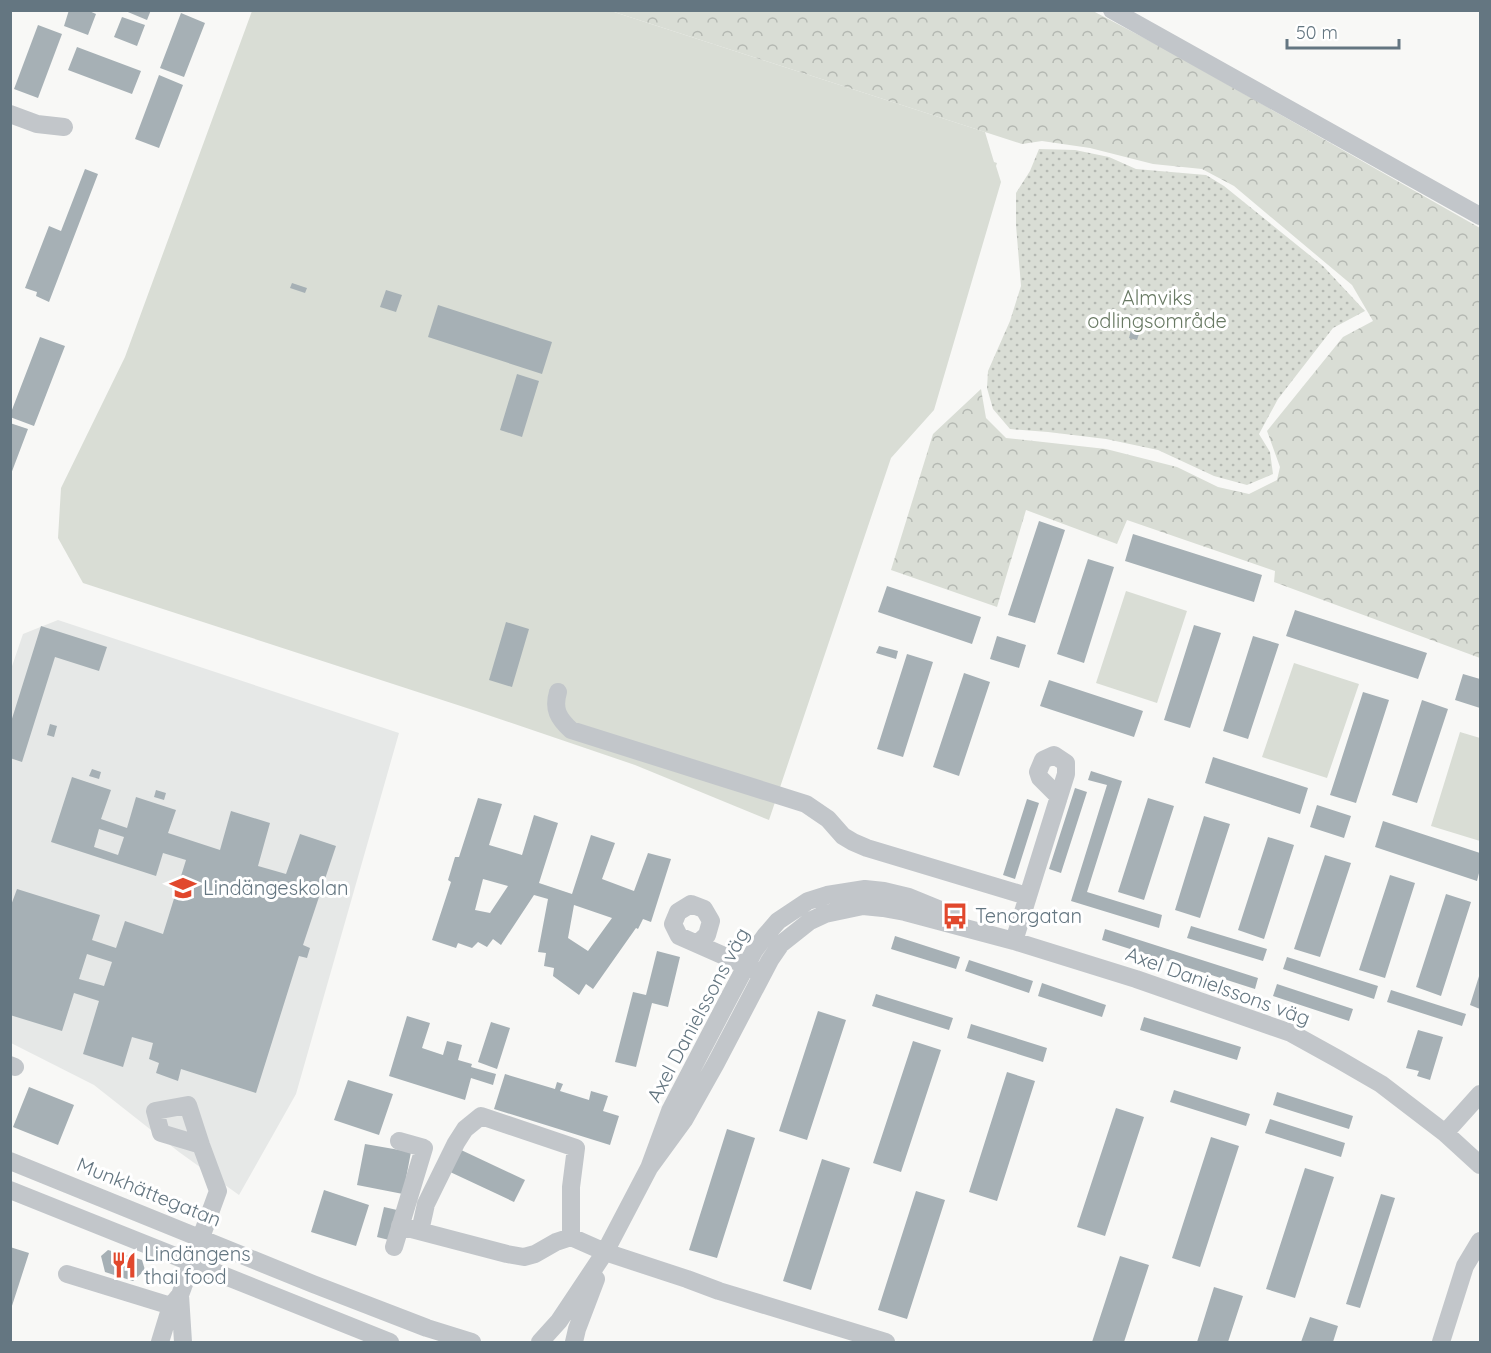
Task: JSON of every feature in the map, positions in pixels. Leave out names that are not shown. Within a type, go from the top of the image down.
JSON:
[{"type":"street","points":[[1112,10],[1480,216]]},
{"type":"street","points":[[10,114],[37,124],[64,127]]},
{"type":"street","points":[[558,692],[556,708],[571,730],[806,804],[828,819],[843,836],[867,848],[1027,896]]},
{"type":"street","points":[[1014,941],[1059,797]]},
{"type":"street","name":"Axel Danielssons väg","points":[[540,1342],[559,1321],[605,1252],[649,1168],[670,1111],[746,965],[778,921],[808,901],[827,895],[865,889],[909,897],[1014,941]]},
{"type":"street","name":"Axel Danielssons väg","points":[[649,1168],[684,1120],[770,960],[781,944],[810,921],[825,914],[863,906],[905,912],[1014,941],[1136,979],[1291,1033],[1381,1084],[1445,1133],[1480,1165]]},
{"type":"street","points":[[697,944],[763,973]]},
{"type":"street","points":[[1445,1133],[1480,1094]]},
{"type":"street","points":[[420,1231],[426,1204],[456,1143],[465,1129],[481,1116],[576,1148],[572,1187],[571,1237]]},
{"type":"street","points":[[394,1247],[424,1148],[399,1141]]},
{"type":"street","points":[[160,1342],[218,1191],[201,1145]]},
{"type":"street","name":"Munkhättegatan","points":[[10,1161],[313,1284],[427,1328],[472,1342]]},
{"type":"street","points":[[10,1190],[390,1342]]},
{"type":"street","points":[[400,1226],[524,1257],[571,1237],[605,1252],[719,1291],[886,1342]]},
{"type":"street","points":[[1441,1342],[1466,1266],[1480,1241]]},
{"type":"street","name":"Axel Danielssons väg","points":[[574,1342],[605,1252]]},
{"type":"street","points":[[67,1274],[176,1300]]},
{"type":"street","points":[[176,1300],[183,1342]]},
{"type":"shaded area","name":"Lindängeskolan","points":[[58,620],[399,733],[296,1094],[239,1195],[179,1152],[94,1085],[11,1043],[10,672],[23,634]]},
{"type":"green space","points":[[252,11],[611,11],[985,132],[994,162],[997,163],[1001,182],[934,410],[891,458],[769,820],[635,765],[83,583],[58,538],[61,488],[125,357]]},
{"type":"green space","points":[[611,11],[1093,11],[1165,49],[1480,228],[1480,658],[1274,582],[1275,571],[1127,520],[1117,544],[1026,510],[997,607],[891,570],[933,434],[981,389],[986,418],[1006,438],[1106,449],[1177,467],[1218,487],[1249,494],[1277,480],[1280,467],[1267,431],[1343,337],[1373,321],[1352,285],[1234,186],[1202,169],[1153,164],[1090,148],[1042,141],[1022,144]]},
{"type":"green space","name":"Almviks odlingsområde","points":[[1039,149],[1075,150],[1109,157],[1136,169],[1206,175],[1224,186],[1323,266],[1365,311],[1333,328],[1278,399],[1259,434],[1270,452],[1273,474],[1247,485],[1214,476],[1158,450],[1106,439],[1010,429],[993,409],[987,388],[988,371],[1010,321],[1021,286],[1016,193],[1030,171]]},
{"type":"green space","points":[[1126,591],[1187,611],[1157,703],[1096,683]]},
{"type":"green space","points":[[1294,663],[1359,684],[1327,778],[1262,757]]},
{"type":"green space","points":[[1460,732],[1480,738],[1480,841],[1431,826]]},
{"type":"building","points":[[69,10],[87,10],[96,14],[88,35],[64,26]]},
{"type":"building","points":[[123,10],[151,10],[147,20]]},
{"type":"building","points":[[181,13],[205,23],[184,77],[160,68]]},
{"type":"building","points":[[122,17],[145,25],[137,46],[114,37]]},
{"type":"building","points":[[38,25],[62,34],[38,98],[14,89]]},
{"type":"building","points":[[77,47],[141,71],[132,94],[68,70]]},
{"type":"building","points":[[159,75],[183,85],[159,148],[135,139]]},
{"type":"building","points":[[85,169],[98,174],[49,302],[36,296],[37,292],[25,288],[49,226],[61,231]]},
{"type":"building","points":[[292,283],[307,288],[305,293],[290,288]]},
{"type":"building","points":[[386,290],[402,295],[396,312],[380,307]]},
{"type":"building","points":[[438,305],[552,342],[542,374],[428,337]]},
{"type":"building","points":[[1132,326],[1141,328],[1137,340],[1129,338]]},
{"type":"building","points":[[40,337],[65,346],[34,426],[10,417],[10,415]]},
{"type":"building","points":[[517,374],[539,381],[522,437],[500,430]]},
{"type":"building","points":[[10,423],[28,429],[11,474],[10,474]]},
{"type":"building","points":[[1039,521],[1065,530],[1035,623],[1008,615]]},
{"type":"building","points":[[1133,534],[1262,575],[1254,602],[1125,561]]},
{"type":"building","points":[[1088,559],[1114,567],[1084,663],[1057,654]]},
{"type":"building","points":[[887,586],[981,617],[972,644],[878,612]]},
{"type":"building","points":[[1295,610],[1427,653],[1418,679],[1286,636]]},
{"type":"building","points":[[506,622],[529,629],[512,687],[489,680]]},
{"type":"building","points":[[1194,625],[1221,633],[1190,728],[1164,720]]},
{"type":"building","points":[[41,626],[107,647],[99,671],[55,657],[22,762],[10,758],[10,725]]},
{"type":"building","points":[[997,636],[1026,645],[1019,668],[990,659]]},
{"type":"building","points":[[1253,636],[1279,644],[1248,739],[1223,731]]},
{"type":"building","points":[[879,646],[898,651],[896,659],[876,653]]},
{"type":"building","points":[[907,654],[933,662],[903,757],[877,749]]},
{"type":"building","points":[[964,673],[990,682],[959,776],[933,767]]},
{"type":"building","points":[[1463,674],[1480,679],[1480,708],[1455,700]]},
{"type":"building","points":[[1049,680],[1143,711],[1134,737],[1040,706]]},
{"type":"building","points":[[1363,692],[1389,700],[1356,803],[1330,795]]},
{"type":"building","points":[[1422,700],[1448,709],[1417,803],[1392,795]]},
{"type":"building","points":[[50,724],[57,726],[54,737],[47,735]]},
{"type":"building","points":[[1213,757],[1308,788],[1300,814],[1205,783]]},
{"type":"building","points":[[92,769],[101,772],[99,779],[89,776]]},
{"type":"building","points":[[1091,771],[1122,781],[1087,892],[1162,915],[1159,928],[1071,901],[1107,785],[1088,780]]},
{"type":"building","points":[[72,777],[111,790],[101,819],[127,828],[136,797],[176,810],[168,833],[220,850],[231,811],[270,823],[258,866],[286,874],[300,834],[336,846],[303,945],[310,948],[307,958],[299,956],[256,1093],[181,1069],[178,1081],[156,1073],[159,1063],[149,1059],[153,1043],[132,1037],[123,1067],[83,1054],[99,1001],[74,993],[62,1031],[10,1015],[10,908],[17,889],[100,915],[92,940],[116,948],[125,921],[163,934],[186,860],[163,853],[156,876],[51,842]],"holes":[[[99,829],[124,837],[118,855],[94,847]],[[87,954],[112,962],[104,986],[79,979]]]},
{"type":"building","points":[[1075,788],[1087,792],[1061,873],[1049,869]]},
{"type":"building","points":[[156,790],[166,793],[164,800],[154,797]]},
{"type":"building","points":[[478,798],[502,804],[489,845],[522,855],[534,815],[558,823],[539,883],[572,894],[591,835],[615,843],[602,879],[634,891],[648,853],[671,859],[651,922],[643,919],[593,989],[586,984],[579,995],[553,976],[554,968],[544,966],[546,953],[538,952],[548,899],[534,895],[501,945],[493,939],[487,947],[478,942],[472,948],[458,943],[456,948],[432,940],[451,882],[448,880],[455,857],[459,857]],"holes":[[[483,879],[508,886],[490,913],[475,910]],[[574,905],[612,918],[588,951],[568,938]]]},
{"type":"building","points":[[1148,798],[1174,806],[1144,900],[1118,892]]},
{"type":"building","points":[[1027,799],[1039,803],[1015,879],[1003,875]]},
{"type":"building","points":[[1317,805],[1351,816],[1344,838],[1310,827]]},
{"type":"building","points":[[1204,816],[1230,824],[1200,918],[1175,910]]},
{"type":"building","points":[[1383,821],[1480,853],[1477,881],[1375,847]]},
{"type":"building","points":[[1268,837],[1294,845],[1264,939],[1238,930]]},
{"type":"building","points":[[1325,855],[1351,863],[1320,957],[1294,949]]},
{"type":"building","points":[[1390,875],[1415,883],[1385,978],[1359,970]]},
{"type":"building","points":[[1446,894],[1471,902],[1441,996],[1416,987]]},
{"type":"building","points":[[1191,926],[1267,949],[1263,961],[1187,938]]},
{"type":"building","points":[[1105,929],[1258,978],[1255,989],[1102,940]]},
{"type":"building","points":[[895,936],[960,957],[956,969],[891,949]]},
{"type":"building","points":[[657,951],[680,957],[668,1007],[652,1003],[636,1067],[615,1062],[633,992],[646,995]]},
{"type":"building","points":[[1287,957],[1378,986],[1374,999],[1283,969]]},
{"type":"building","points":[[969,960],[1033,981],[1029,993],[965,971]]},
{"type":"building","points":[[1480,973],[1480,1009],[1470,1005]]},
{"type":"building","points":[[1042,983],[1106,1005],[1102,1017],[1038,996]]},
{"type":"building","points":[[1277,984],[1353,1009],[1349,1021],[1273,996]]},
{"type":"building","points":[[1391,990],[1466,1014],[1462,1026],[1387,1002]]},
{"type":"building","points":[[876,994],[953,1018],[949,1030],[872,1006]]},
{"type":"building","points":[[818,1011],[846,1020],[807,1140],[779,1131]]},
{"type":"building","points":[[407,1016],[430,1023],[422,1048],[443,1055],[447,1041],[462,1045],[458,1060],[472,1064],[471,1067],[496,1074],[493,1085],[471,1078],[465,1100],[389,1076]]},
{"type":"building","points":[[1144,1017],[1241,1047],[1237,1060],[1140,1030]]},
{"type":"building","points":[[491,1022],[510,1028],[497,1069],[478,1062]]},
{"type":"building","points":[[971,1024],[1047,1048],[1043,1062],[967,1038]]},
{"type":"building","points":[[1418,1030],[1443,1037],[1430,1080],[1417,1076],[1419,1071],[1406,1068]]},
{"type":"building","points":[[913,1041],[941,1050],[901,1172],[873,1163]]},
{"type":"building","points":[[1007,1072],[1035,1081],[997,1201],[969,1192]]},
{"type":"building","points":[[505,1074],[555,1089],[557,1082],[563,1084],[560,1091],[589,1100],[591,1091],[608,1096],[603,1111],[619,1116],[610,1145],[494,1109]]},
{"type":"building","points":[[348,1080],[393,1094],[379,1135],[334,1120]]},
{"type":"building","points":[[29,1087],[74,1105],[58,1145],[13,1127]]},
{"type":"building","points":[[1174,1090],[1250,1114],[1246,1126],[1170,1102]]},
{"type":"building","points":[[1277,1092],[1353,1116],[1349,1129],[1273,1105]]},
{"type":"building","points":[[1116,1108],[1144,1117],[1105,1236],[1077,1227]]},
{"type":"building","points":[[1270,1119],[1345,1143],[1341,1157],[1265,1133]]},
{"type":"building","points":[[727,1129],[755,1138],[717,1258],[689,1250]]},
{"type":"building","points":[[1211,1137],[1239,1146],[1200,1267],[1172,1258]]},
{"type":"building","points":[[365,1144],[411,1152],[403,1194],[357,1185]]},
{"type":"building","points":[[459,1149],[525,1180],[514,1202],[448,1171]]},
{"type":"building","points":[[822,1159],[850,1168],[811,1290],[783,1281]]},
{"type":"building","points":[[1305,1168],[1334,1177],[1295,1298],[1266,1289]]},
{"type":"building","points":[[324,1190],[369,1205],[356,1246],[311,1232]]},
{"type":"building","points":[[916,1191],[945,1200],[907,1319],[878,1310]]},
{"type":"building","points":[[1381,1194],[1395,1198],[1360,1308],[1346,1304]]},
{"type":"building","points":[[384,1207],[397,1210],[389,1240],[377,1237]]},
{"type":"building","points":[[10,1247],[29,1253],[11,1309],[10,1309]]},
{"type":"building","points":[[108,1250],[142,1260],[145,1270],[133,1281],[105,1272],[101,1256]]},
{"type":"building","points":[[1120,1256],[1149,1265],[1124,1342],[1092,1342]]},
{"type":"building","points":[[1214,1287],[1243,1296],[1228,1342],[1197,1342]]},
{"type":"building","points":[[1310,1317],[1338,1326],[1333,1342],[1301,1342]]},
{"type":"place","name":"Lindängeskolan","points":[[183,888]]},
{"type":"place","name":"Tenorgatan","points":[[955,916]]},
{"type":"place","name":"Lindängens thai food","points":[[124,1265]]}]
